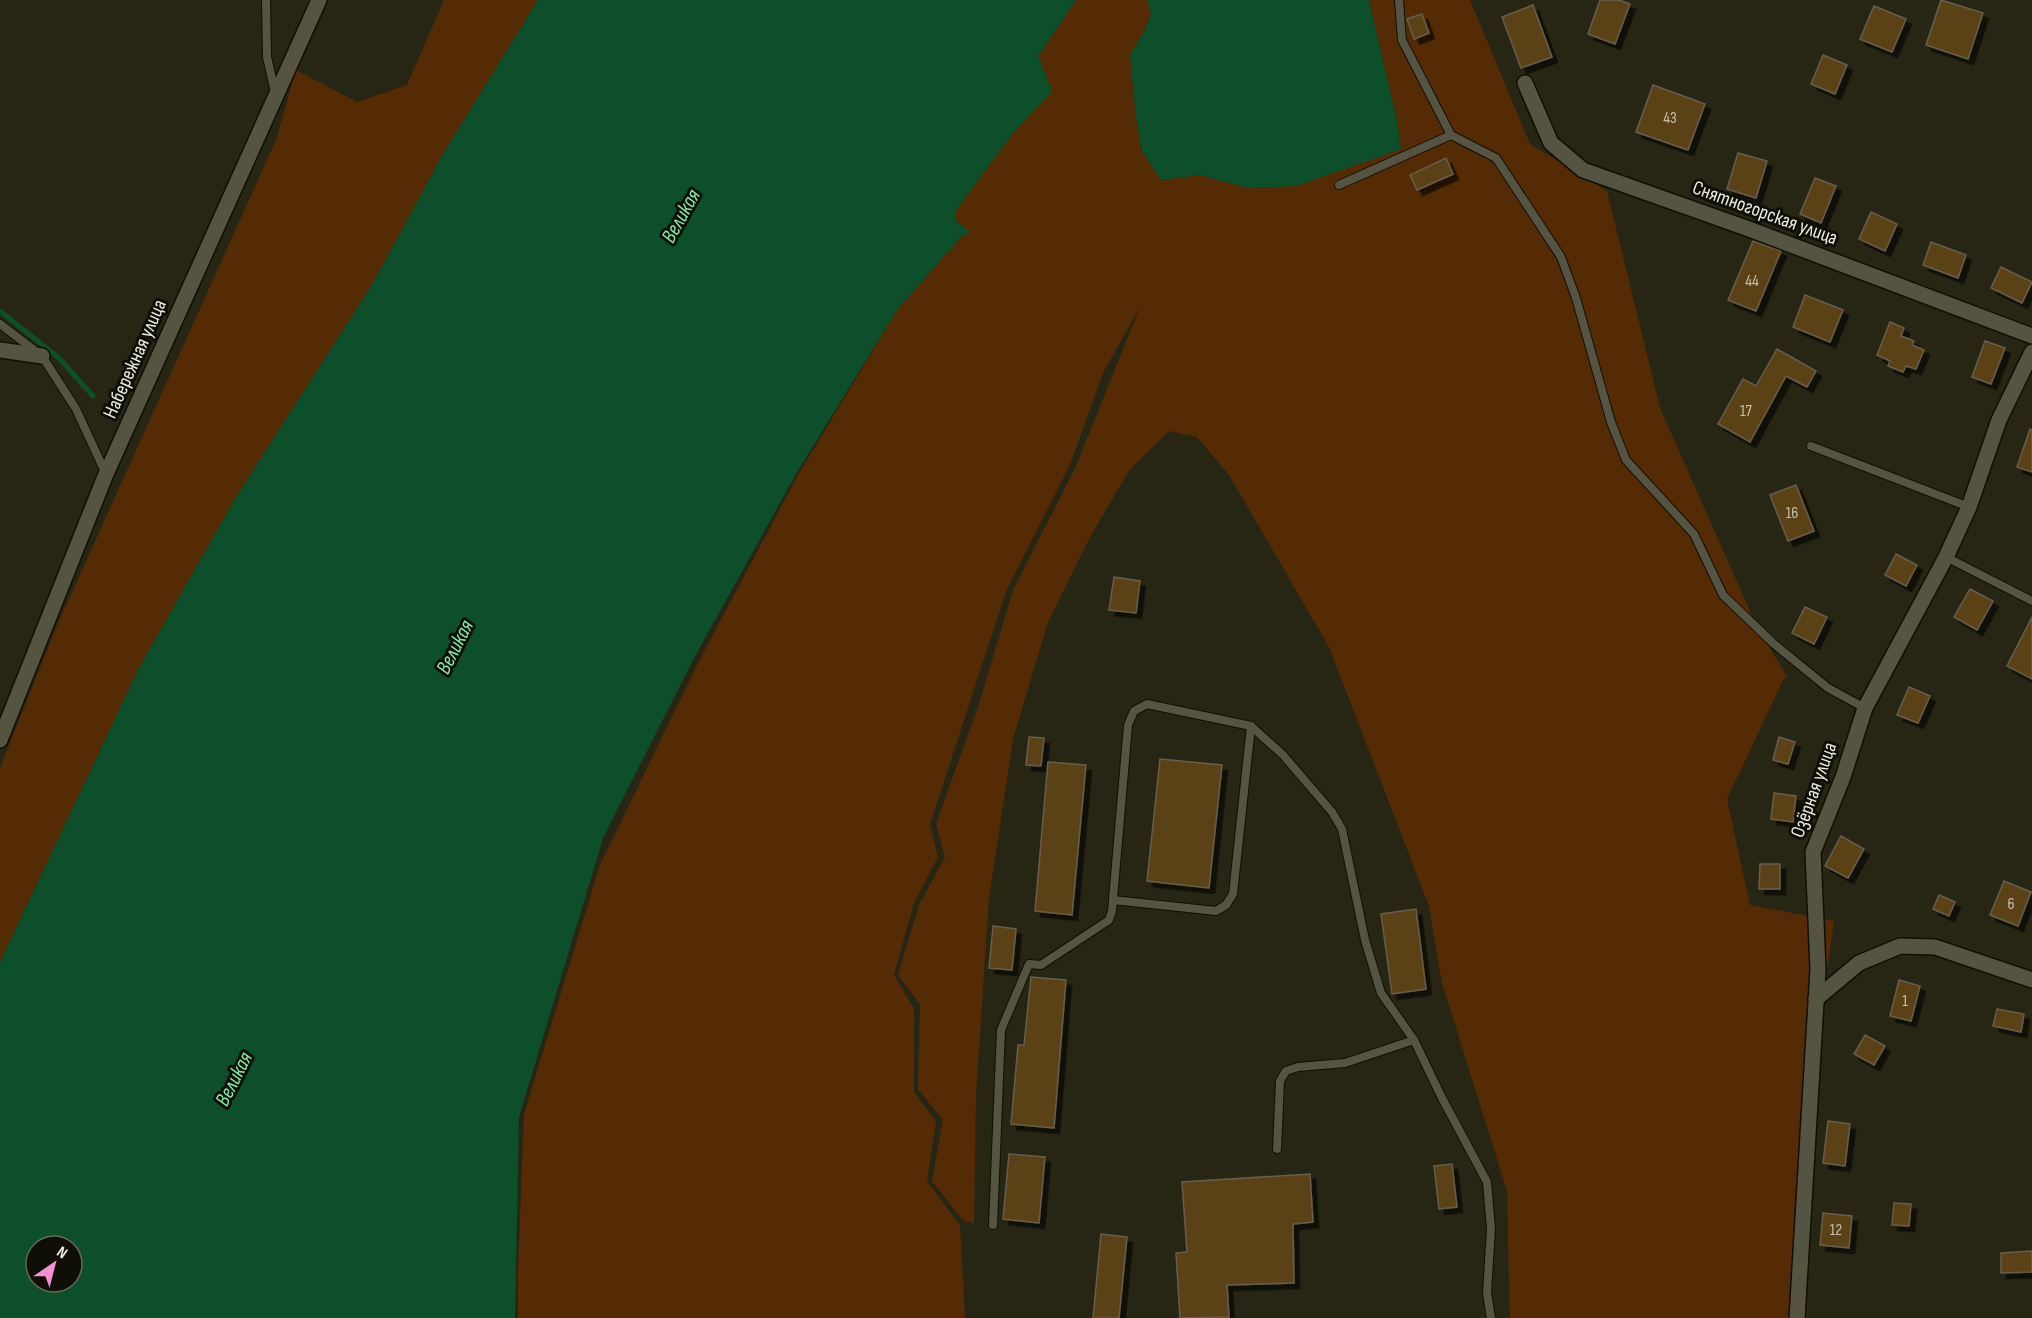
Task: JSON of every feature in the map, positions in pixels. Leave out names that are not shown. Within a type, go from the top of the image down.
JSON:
[{"type":"street","name":"Набережная улица","points":[[0,740],[106,474],[319,0]]},
{"type":"street","name":"Снятногорская улица","points":[[1525,83],[1551,143],[1583,170],[1749,229],[2032,336]]},
{"type":"street","points":[[0,350],[42,356]]},
{"type":"street","name":"Озёрная улица","points":[[1797,1318],[1818,969],[1813,852],[1843,777],[1865,708],[1946,557],[1969,507],[1999,420],[2032,352]]},
{"type":"street","points":[[1816,999],[1859,963],[1900,946],[1935,947],[2032,980]]},
{"type":"lane","points":[[266,0],[267,57],[276,97]]},
{"type":"lane","points":[[1399,0],[1402,39],[1451,135],[1496,158],[1561,257],[1576,298],[1611,422],[1626,460],[1694,534],[1723,595],[1774,644],[1828,688],[1865,708]]},
{"type":"lane","points":[[1339,185],[1451,135]]},
{"type":"lane","points":[[0,324],[42,356],[76,409],[106,474]]},
{"type":"lane","points":[[1811,446],[1969,507]]},
{"type":"lane","points":[[1946,557],[2032,601]]},
{"type":"lane","points":[[993,1224],[1001,1030],[1029,963],[1041,965],[1108,920],[1113,900],[1128,725],[1134,711],[1147,704],[1251,726],[1283,755],[1332,812],[1342,829],[1365,940],[1381,993],[1414,1040],[1486,1182],[1491,1229],[1486,1293],[1491,1318]]},
{"type":"lane","points":[[1113,900],[1216,911],[1226,905],[1233,894],[1251,726]]},
{"type":"lane","points":[[1277,1149],[1280,1081],[1286,1071],[1298,1067],[1345,1062],[1414,1040]]},
{"type":"shaded area","points":[[444,0],[538,0],[444,152],[373,283],[236,497],[139,668],[0,962],[0,768],[56,628],[276,140],[296,70],[357,102],[407,85]]},
{"type":"shaded area","points":[[1076,0],[1147,0],[1151,13],[1145,30],[1130,55],[1136,118],[1142,151],[1161,180],[1200,175],[1248,188],[1296,186],[1397,121],[1369,0],[1470,0],[1530,144],[1607,191],[1660,408],[1757,627],[1787,677],[1783,680],[1727,799],[1750,905],[1834,921],[1819,1027],[1806,1318],[1510,1318],[1507,1191],[1442,983],[1429,906],[1329,647],[1229,475],[1197,437],[1169,431],[1130,469],[1090,537],[1048,622],[1013,739],[989,898],[976,1094],[974,1224],[962,1219],[932,1181],[943,1120],[918,1089],[920,1004],[898,975],[919,905],[945,857],[936,824],[979,704],[1013,590],[1076,466],[1140,307],[1103,373],[1070,465],[1007,589],[930,824],[938,857],[914,903],[894,975],[914,1009],[914,1092],[936,1122],[927,1181],[960,1226],[965,1318],[518,1318],[524,1114],[600,865],[699,661],[797,477],[897,310],[961,237],[969,232],[955,219],[956,210],[1013,133],[1051,91],[1038,56]]},
{"type":"water","name":"Великая","points":[[538,0],[1076,0],[1038,56],[1052,91],[1013,133],[956,210],[955,220],[970,232],[961,237],[897,310],[796,474],[695,656],[603,838],[519,1117],[515,1318],[0,1318],[0,962],[139,668],[236,497],[373,283],[444,152]]},
{"type":"water","points":[[1147,0],[1369,0],[1397,121],[1401,149],[1296,186],[1248,188],[1200,175],[1161,180],[1142,151],[1136,118],[1130,55],[1145,30],[1151,13]]},
{"type":"building","points":[[1600,0],[1619,0],[1630,4],[1615,44],[1588,34]]},
{"type":"building","points":[[1941,0],[1983,13],[1968,59],[1926,45]]},
{"type":"building","points":[[1533,5],[1552,57],[1521,68],[1502,17]]},
{"type":"building","points":[[1874,6],[1906,19],[1892,52],[1860,39]]},
{"type":"building","points":[[1422,14],[1429,33],[1414,39],[1407,19]]},
{"type":"building","points":[[1823,55],[1847,65],[1835,94],[1811,84]]},
{"type":"building","points":[[1653,85],[1705,104],[1688,150],[1636,132]]},
{"type":"building","points":[[1738,153],[1767,161],[1756,198],[1727,189]]},
{"type":"building","points":[[1446,158],[1453,174],[1417,190],[1410,175]]},
{"type":"building","points":[[1815,178],[1836,186],[1821,223],[1800,214]]},
{"type":"building","points":[[1871,212],[1897,224],[1885,251],[1859,239]]},
{"type":"building","points":[[1753,241],[1781,251],[1756,311],[1728,300]]},
{"type":"building","points":[[1931,242],[1966,255],[1958,278],[1923,265]]},
{"type":"building","points":[[2001,267],[2032,282],[2022,303],[1991,288]]},
{"type":"building","points":[[1805,295],[1843,310],[1830,342],[1793,327]]},
{"type":"building","points":[[1890,322],[1904,328],[1901,336],[1914,341],[1912,345],[1924,350],[1916,369],[1906,366],[1903,372],[1888,366],[1890,361],[1877,355]]},
{"type":"building","points":[[1985,341],[2005,348],[1991,384],[1972,377]]},
{"type":"building","points":[[1777,349],[1816,371],[1807,387],[1786,376],[1750,442],[1718,424],[1743,379],[1756,386]]},
{"type":"building","points":[[2030,429],[2032,430],[2032,472],[2017,467]]},
{"type":"building","points":[[1796,485],[1814,531],[1788,541],[1770,495]]},
{"type":"building","points":[[1896,554],[1917,565],[1906,586],[1885,575]]},
{"type":"building","points":[[1114,577],[1140,581],[1136,613],[1109,610]]},
{"type":"building","points":[[1970,589],[1993,601],[1977,630],[1954,617]]},
{"type":"building","points":[[1805,607],[1827,617],[1814,644],[1792,633]]},
{"type":"building","points":[[2032,617],[2032,679],[2007,666]]},
{"type":"building","points":[[1909,687],[1930,696],[1918,723],[1897,715]]},
{"type":"building","points":[[1029,737],[1044,738],[1041,766],[1026,765]]},
{"type":"building","points":[[1779,737],[1795,742],[1788,764],[1773,760]]},
{"type":"building","points":[[1160,759],[1222,765],[1209,888],[1147,881]]},
{"type":"building","points":[[1048,762],[1086,765],[1072,915],[1035,911]]},
{"type":"building","points":[[1774,793],[1796,796],[1793,822],[1771,819]]},
{"type":"building","points":[[1841,836],[1864,849],[1848,878],[1825,866]]},
{"type":"building","points":[[1760,864],[1780,864],[1780,889],[1759,889]]},
{"type":"building","points":[[2004,881],[2031,892],[2018,926],[1990,915]]},
{"type":"building","points":[[1939,895],[1955,902],[1949,916],[1933,909]]},
{"type":"building","points":[[1416,909],[1426,989],[1392,994],[1381,914]]},
{"type":"building","points":[[993,926],[1016,929],[1012,970],[989,968]]},
{"type":"building","points":[[1031,977],[1066,980],[1054,1128],[1011,1124],[1018,1045],[1024,1045]]},
{"type":"building","points":[[1899,980],[1920,986],[1911,1021],[1890,1016]]},
{"type":"building","points":[[1997,1009],[2024,1014],[2021,1032],[1993,1026]]},
{"type":"building","points":[[1865,1035],[1885,1046],[1874,1065],[1854,1054]]},
{"type":"building","points":[[1828,1121],[1850,1124],[1845,1166],[1823,1163]]},
{"type":"building","points":[[1009,1154],[1045,1157],[1039,1223],[1003,1219]]},
{"type":"building","points":[[1452,1164],[1457,1207],[1439,1209],[1434,1166]]},
{"type":"building","points":[[1310,1174],[1313,1222],[1293,1224],[1294,1283],[1227,1285],[1229,1317],[1180,1318],[1176,1253],[1187,1252],[1182,1182]]},
{"type":"building","points":[[1894,1203],[1911,1204],[1909,1226],[1892,1225]]},
{"type":"building","points":[[1823,1213],[1852,1216],[1849,1248],[1820,1245]]},
{"type":"building","points":[[1101,1234],[1127,1237],[1119,1318],[1093,1318]]},
{"type":"building","points":[[2032,1251],[2032,1272],[2001,1273],[2001,1253]]},
{"type":"waterway","points":[[0,311],[59,358],[93,396]]}]
